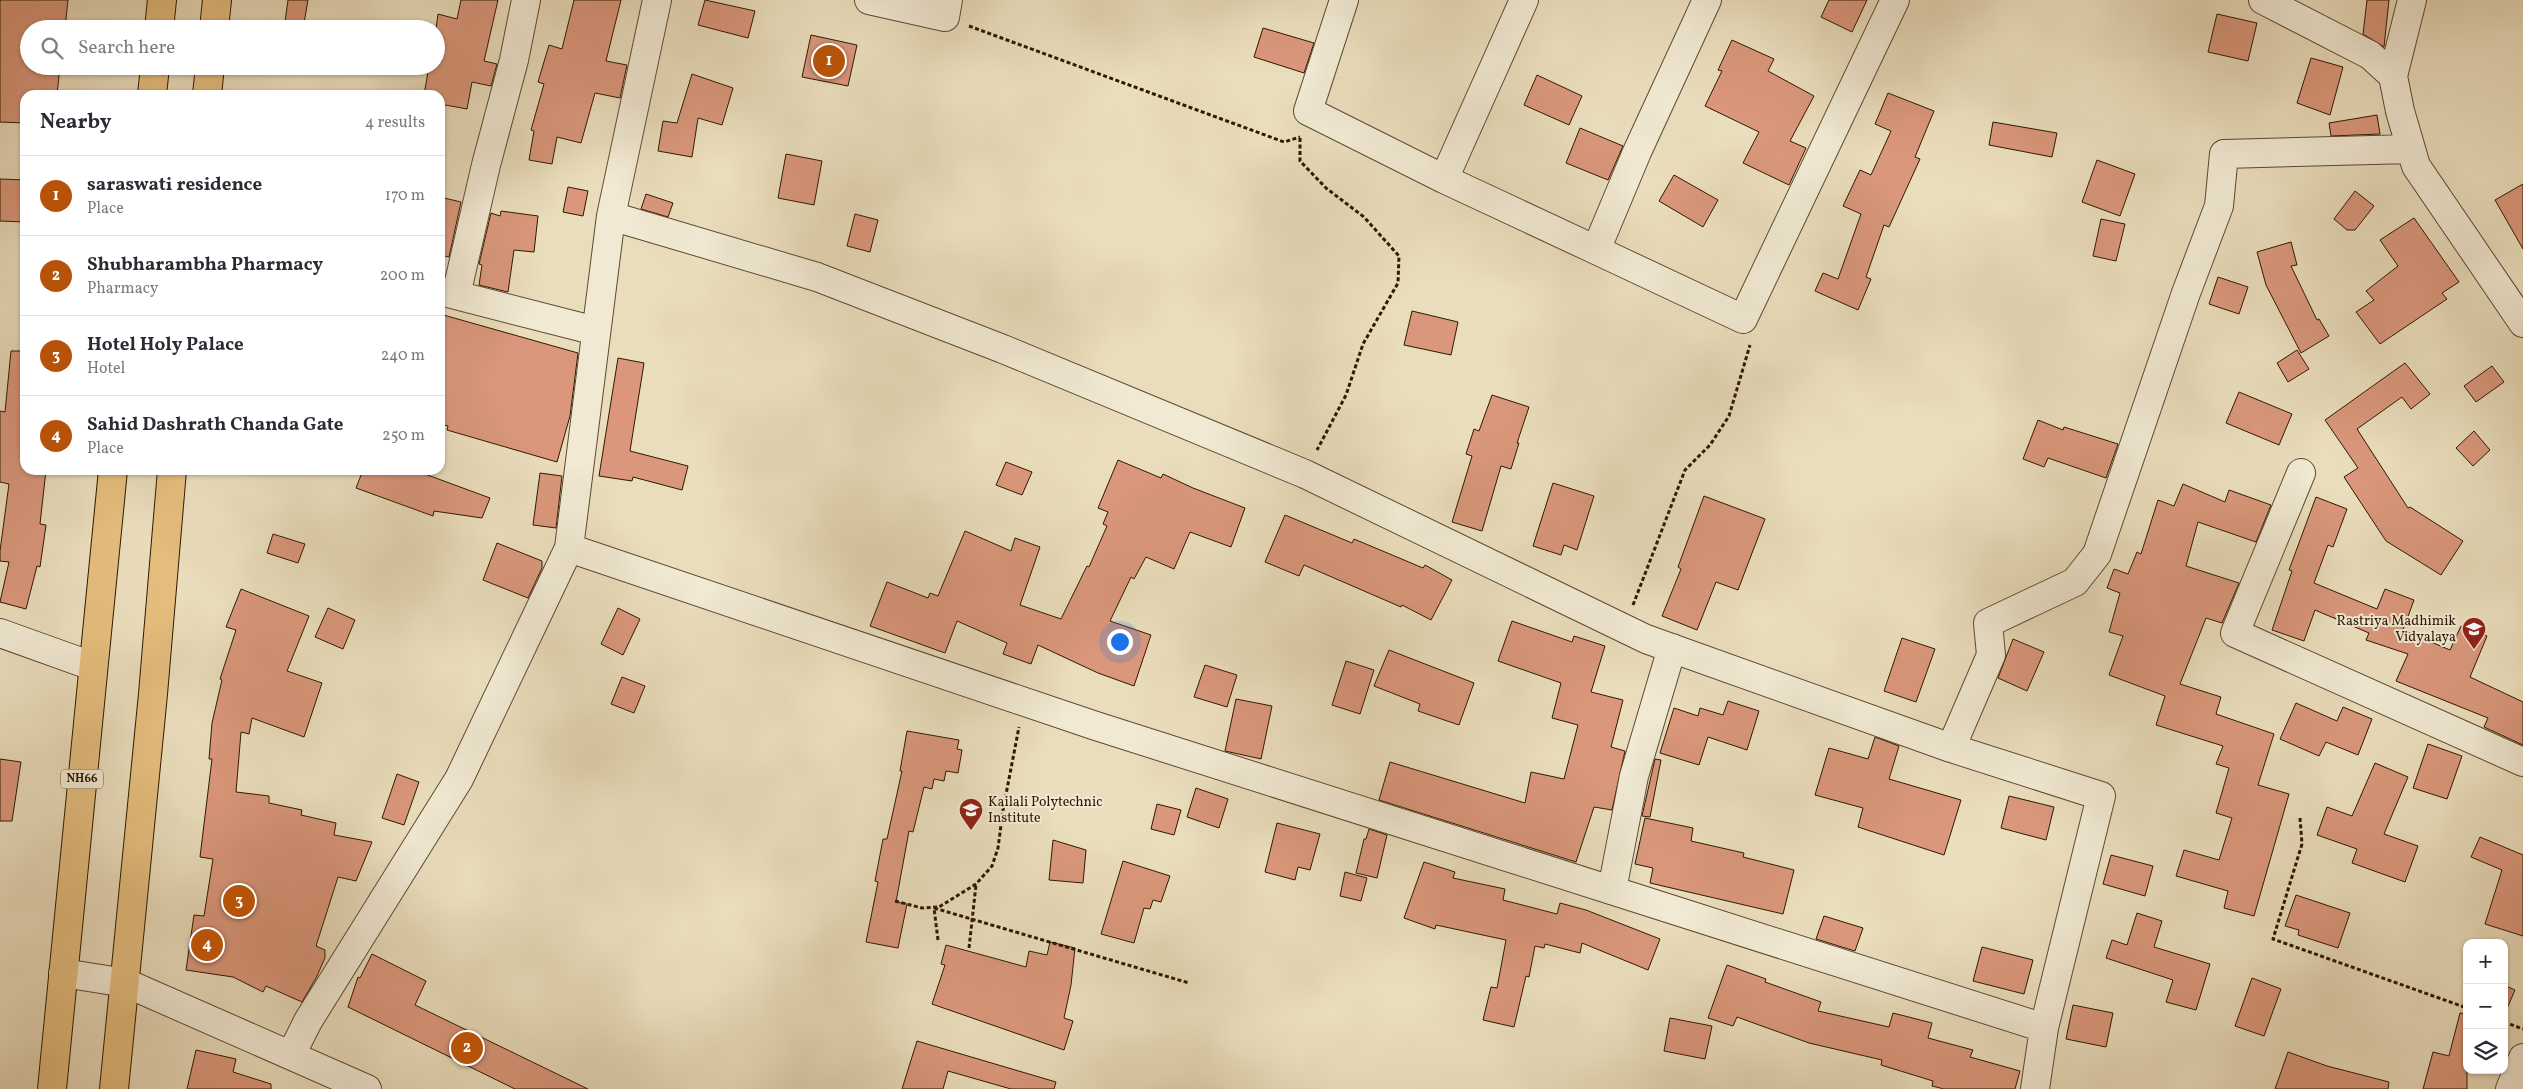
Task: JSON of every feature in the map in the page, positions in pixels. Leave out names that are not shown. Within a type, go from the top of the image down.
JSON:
[{"type":"highway","points":[[160,20],[162,0]]},
{"type":"highway","points":[[215,20],[217,0]]},
{"type":"highway","points":[[153,90],[154,75]]},
{"type":"highway","points":[[208,90],[209,75]]},
{"type":"highway","name":"NH66","points":[[52,1089],[92,666],[112,475]]},
{"type":"highway","points":[[114,1089],[126,983],[172,475]]},
{"type":"street","points":[[526,0],[514,60],[448,293],[596,331]]},
{"type":"street","points":[[291,1055],[308,1020],[459,779],[569,548],[610,216],[657,0]]},
{"type":"street","points":[[869,0],[946,9]]},
{"type":"street","points":[[1344,0],[1308,111],[1444,179],[1743,319],[1895,0]]},
{"type":"street","points":[[1444,179],[1524,0]]},
{"type":"street","points":[[1596,250],[1637,152],[1707,0]]},
{"type":"street","points":[[2263,0],[2370,55],[2393,76]]},
{"type":"street","points":[[2412,0],[2393,76],[2400,111],[2416,166],[2523,323]]},
{"type":"street","points":[[1951,748],[1991,655],[1988,623],[2075,582],[2097,554],[2186,293],[2219,206],[2224,154],[2411,149]]},
{"type":"street","points":[[610,216],[817,277],[1003,349],[1305,474],[1624,629],[1951,748],[2101,796],[2044,1028],[2035,1089]]},
{"type":"street","points":[[2301,473],[2235,633],[2523,762]]},
{"type":"street","points":[[569,548],[1096,726],[2044,1028]]},
{"type":"street","points":[[0,633],[92,666]]},
{"type":"street","points":[[1612,890],[1634,776],[1672,648]]},
{"type":"street","points":[[63,973],[126,983],[367,1089]]},
{"type":"street","points":[[2510,1089],[2523,1058]]},
{"type":"path","points":[[946,9],[1284,142],[1300,138]]},
{"type":"path","points":[[1305,474],[1346,395],[1363,344],[1398,283],[1399,256],[1364,217],[1326,188],[1300,162],[1300,138],[1308,111]]},
{"type":"path","points":[[1624,629],[1685,470],[1710,446],[1729,416],[1752,338],[1743,319]]},
{"type":"path","points":[[934,908],[952,901],[976,884],[992,866],[998,848],[1003,810],[1024,702]]},
{"type":"path","points":[[2300,818],[2302,844],[2273,939],[2463,1007]]},
{"type":"path","points":[[969,948],[976,884]]},
{"type":"path","points":[[895,901],[973,917],[1189,983]]},
{"type":"path","points":[[934,908],[938,940]]},
{"type":"path","points":[[2508,1023],[2523,1029]]},
{"type":"building","points":[[0,0],[68,0],[66,20],[20,20],[20,75],[59,75],[58,90],[20,90],[20,123],[0,122]]},
{"type":"building","points":[[288,0],[308,0],[305,20],[285,20]]},
{"type":"building","points":[[461,0],[498,0],[484,61],[497,64],[491,86],[472,82],[467,109],[445,105],[445,90],[425,90],[427,75],[445,75],[445,20],[437,20],[438,14],[457,19]]},
{"type":"building","points":[[574,0],[621,0],[606,61],[627,65],[620,98],[595,93],[581,143],[557,137],[552,164],[529,160],[534,131],[531,130],[544,84],[538,82],[549,45],[562,49]]},
{"type":"building","points":[[705,0],[755,11],[748,38],[698,25]]},
{"type":"building","points":[[1829,0],[1867,0],[1852,32],[1821,17]]},
{"type":"building","points":[[2367,0],[2389,0],[2384,47],[2363,34]]},
{"type":"building","points":[[2217,14],[2257,23],[2248,61],[2208,52]]},
{"type":"building","points":[[1263,28],[1314,43],[1304,73],[1254,57]]},
{"type":"building","points":[[811,35],[857,45],[848,86],[802,77]]},
{"type":"building","points":[[1732,40],[1774,59],[1768,71],[1814,96],[1790,141],[1806,148],[1789,185],[1743,163],[1759,132],[1705,106],[1722,71],[1718,70]]},
{"type":"building","points":[[2311,58],[2343,67],[2330,115],[2297,103]]},
{"type":"building","points":[[692,74],[733,88],[722,125],[698,118],[692,157],[658,151],[663,121],[677,123]]},
{"type":"building","points":[[1537,75],[1582,96],[1569,125],[1524,105]]},
{"type":"building","points":[[1888,93],[1934,111],[1915,157],[1920,159],[1889,227],[1884,225],[1866,277],[1871,279],[1858,310],[1815,291],[1823,273],[1838,279],[1861,214],[1843,206],[1860,170],[1871,175],[1891,131],[1875,124]]},
{"type":"building","points":[[2377,115],[2380,134],[2331,136],[2329,123]]},
{"type":"building","points":[[1993,122],[2057,133],[2052,157],[1989,145]]},
{"type":"building","points":[[1580,128],[1623,146],[1608,180],[1566,163]]},
{"type":"building","points":[[786,154],[822,161],[814,205],[778,198]]},
{"type":"building","points":[[2097,160],[2135,174],[2120,216],[2082,202]]},
{"type":"building","points":[[1674,175],[1718,200],[1703,227],[1659,201]]},
{"type":"building","points":[[0,179],[20,180],[20,222],[0,221]]},
{"type":"building","points":[[2523,184],[2523,249],[2495,200]]},
{"type":"building","points":[[568,187],[588,191],[583,216],[563,212]]},
{"type":"building","points":[[2355,191],[2374,206],[2355,230],[2347,230],[2334,219]]},
{"type":"building","points":[[646,194],[673,203],[668,217],[641,209]]},
{"type":"building","points":[[445,198],[461,202],[449,257],[445,256]]},
{"type":"building","points":[[501,211],[538,216],[534,252],[514,250],[508,292],[479,285],[482,265],[479,264],[491,213],[500,216]]},
{"type":"building","points":[[855,214],[878,220],[870,252],[847,246]]},
{"type":"building","points":[[2414,218],[2459,282],[2442,293],[2447,299],[2380,344],[2356,312],[2374,300],[2366,291],[2398,266],[2380,240]]},
{"type":"building","points":[[2101,219],[2125,224],[2116,261],[2093,256]]},
{"type":"building","points":[[2291,242],[2297,265],[2291,266],[2317,320],[2319,319],[2329,336],[2301,353],[2266,285],[2257,252]]},
{"type":"building","points":[[2218,277],[2248,287],[2239,314],[2209,304]]},
{"type":"building","points":[[1412,311],[1458,322],[1451,355],[1404,345]]},
{"type":"building","points":[[445,315],[578,353],[570,416],[557,462],[447,430],[448,426],[445,425]]},
{"type":"building","points":[[2297,350],[2309,369],[2288,382],[2277,363]]},
{"type":"building","points":[[11,351],[20,351],[20,475],[45,475],[40,524],[46,525],[40,567],[37,566],[26,609],[0,602],[9,562],[0,561],[9,484],[0,482],[0,411],[5,412]]},
{"type":"building","points":[[618,358],[644,363],[630,451],[688,466],[682,490],[633,477],[632,481],[599,476]]},
{"type":"building","points":[[2405,363],[2430,394],[2411,409],[2402,397],[2357,429],[2408,508],[2410,507],[2463,541],[2441,575],[2386,541],[2344,477],[2358,468],[2325,420]]},
{"type":"building","points":[[2492,366],[2504,382],[2476,402],[2464,386]]},
{"type":"building","points":[[2239,392],[2292,414],[2279,445],[2226,423]]},
{"type":"building","points":[[1492,395],[1529,407],[1511,469],[1501,466],[1482,531],[1452,522],[1472,456],[1466,454],[1474,429],[1479,431]]},
{"type":"building","points":[[2038,420],[2063,430],[2064,427],[2118,444],[2106,478],[2048,458],[2044,467],[2023,459]]},
{"type":"building","points":[[2474,431],[2490,450],[2473,466],[2456,448]]},
{"type":"building","points":[[1118,460],[1161,478],[1163,474],[1245,508],[1231,547],[1190,532],[1174,569],[1146,557],[1134,579],[1131,577],[1110,621],[1151,635],[1134,686],[1098,673],[1038,645],[1031,664],[1003,654],[1007,643],[957,621],[945,653],[870,626],[887,582],[928,598],[930,593],[938,596],[965,531],[1011,551],[1015,538],[1040,547],[1020,605],[1061,619],[1087,566],[1089,567],[1107,526],[1103,524],[1108,512],[1098,508]]},
{"type":"building","points":[[1006,462],[1032,472],[1022,495],[996,485]]},
{"type":"building","points":[[540,473],[562,476],[556,528],[533,525]]},
{"type":"building","points":[[361,475],[428,475],[490,498],[482,518],[434,511],[433,516],[356,488]]},
{"type":"building","points":[[1553,483],[1594,496],[1577,550],[1564,545],[1561,555],[1533,546]]},
{"type":"building","points":[[2183,484],[2225,502],[2229,490],[2271,505],[2256,542],[2198,522],[2186,566],[2239,583],[2222,623],[2206,618],[2180,684],[2221,697],[2216,714],[2274,734],[2258,785],[2289,794],[2254,916],[2224,908],[2228,891],[2176,876],[2184,850],[2219,860],[2232,818],[2216,813],[2229,768],[2216,764],[2223,746],[2156,725],[2165,696],[2109,675],[2123,636],[2109,632],[2120,593],[2107,588],[2114,569],[2128,574],[2137,552],[2141,554],[2158,500],[2174,506]]},
{"type":"building","points":[[1704,496],[1765,519],[1738,590],[1716,582],[1697,630],[1662,616],[1681,569],[1678,567]]},
{"type":"building","points":[[2316,497],[2347,509],[2333,547],[2328,545],[2314,583],[2377,609],[2385,589],[2414,600],[2403,630],[2450,650],[2461,626],[2487,636],[2470,677],[2523,702],[2523,745],[2484,727],[2488,718],[2396,681],[2408,654],[2366,640],[2369,633],[2315,610],[2304,641],[2272,630],[2292,571],[2289,570]]},
{"type":"building","points":[[1285,515],[1352,543],[1354,539],[1423,568],[1425,565],[1452,580],[1431,620],[1402,605],[1401,607],[1304,565],[1299,576],[1265,562]]},
{"type":"building","points":[[273,534],[305,544],[298,563],[267,553]]},
{"type":"building","points":[[497,543],[542,561],[542,568],[528,598],[483,580]]},
{"type":"building","points":[[241,589],[309,616],[287,671],[322,683],[304,737],[252,718],[249,734],[241,732],[236,792],[269,796],[269,803],[302,810],[301,815],[336,823],[334,835],[372,842],[356,881],[338,877],[316,946],[325,950],[325,958],[302,1002],[266,986],[263,992],[233,977],[186,970],[194,915],[204,916],[213,859],[200,857],[212,759],[209,759],[212,723],[222,680],[220,679],[236,630],[226,627]]},
{"type":"building","points":[[328,608],[355,620],[343,649],[315,637]]},
{"type":"building","points":[[618,608],[640,619],[623,655],[601,644]]},
{"type":"building","points":[[1512,621],[1572,642],[1574,636],[1605,646],[1591,692],[1623,700],[1611,747],[1625,751],[1612,810],[1594,807],[1576,862],[1379,800],[1390,762],[1525,803],[1531,772],[1564,779],[1578,725],[1552,718],[1561,683],[1498,661]]},
{"type":"building","points":[[1902,638],[1935,649],[1916,702],[1884,691]]},
{"type":"building","points":[[2013,639],[2044,652],[2027,691],[1998,678]]},
{"type":"building","points":[[1389,650],[1474,683],[1459,725],[1418,711],[1420,704],[1374,686]]},
{"type":"building","points":[[1346,661],[1374,670],[1360,714],[1332,705]]},
{"type":"building","points":[[1205,665],[1237,675],[1227,707],[1194,697]]},
{"type":"building","points":[[622,677],[645,686],[634,713],[611,704]]},
{"type":"building","points":[[1236,699],[1272,706],[1261,759],[1225,751]]},
{"type":"building","points":[[1728,701],[1759,711],[1747,750],[1708,737],[1699,765],[1660,753],[1674,708],[1698,716],[1700,708],[1723,715]]},
{"type":"building","points":[[2296,703],[2337,721],[2343,707],[2372,719],[2358,755],[2326,742],[2319,756],[2280,739]]},
{"type":"building","points":[[907,731],[959,740],[957,749],[962,750],[958,773],[946,771],[944,781],[934,779],[932,789],[924,787],[913,832],[909,831],[896,902],[907,904],[898,948],[866,942],[878,882],[875,881],[883,839],[887,839],[902,771],[900,771]]},
{"type":"building","points":[[1875,737],[1899,746],[1889,779],[1961,800],[1944,855],[1858,827],[1863,808],[1815,795],[1829,748],[1868,759]]},
{"type":"building","points":[[2428,744],[2462,756],[2447,799],[2413,788]]},
{"type":"building","points":[[0,759],[21,762],[12,821],[0,821]]},
{"type":"building","points":[[1655,759],[1661,760],[1650,817],[1642,816]]},
{"type":"building","points":[[2375,763],[2408,777],[2384,834],[2418,846],[2405,882],[2352,863],[2357,849],[2317,835],[2327,807],[2352,816]]},
{"type":"building","points":[[397,774],[419,782],[404,825],[382,818]]},
{"type":"building","points":[[1196,788],[1228,799],[1219,828],[1187,817]]},
{"type":"building","points":[[2009,796],[2054,807],[2046,840],[2001,828]]},
{"type":"building","points":[[1157,804],[1181,810],[1174,835],[1151,829]]},
{"type":"building","points":[[1645,818],[1693,828],[1691,841],[1744,853],[1743,857],[1794,870],[1783,914],[1650,883],[1653,868],[1635,864]]},
{"type":"building","points":[[1277,823],[1320,834],[1310,870],[1298,867],[1295,880],[1265,872]]},
{"type":"building","points":[[1369,829],[1387,835],[1377,878],[1356,873],[1364,839],[1366,839]]},
{"type":"building","points":[[2480,837],[2523,855],[2523,936],[2485,924],[2502,870],[2471,857]]},
{"type":"building","points":[[1053,840],[1086,850],[1083,883],[1049,880]]},
{"type":"building","points":[[2111,855],[2153,866],[2145,896],[2103,884]]},
{"type":"building","points":[[1123,861],[1170,876],[1161,902],[1153,900],[1150,909],[1144,908],[1134,943],[1101,934]]},
{"type":"building","points":[[1424,862],[1455,872],[1453,878],[1505,889],[1503,900],[1557,914],[1560,903],[1586,910],[1660,939],[1648,970],[1582,943],[1580,953],[1545,944],[1544,948],[1535,946],[1529,977],[1526,976],[1514,1027],[1483,1020],[1491,987],[1497,988],[1506,940],[1436,925],[1435,929],[1404,918]]},
{"type":"building","points":[[1345,872],[1367,878],[1361,901],[1340,896]]},
{"type":"building","points":[[2296,895],[2350,913],[2338,948],[2298,935],[2299,930],[2285,926]]},
{"type":"building","points":[[2137,913],[2162,921],[2154,947],[2210,964],[2196,1010],[2166,1002],[2173,980],[2106,958],[2112,940],[2127,945]]},
{"type":"building","points":[[1824,916],[1863,928],[1855,951],[1816,939]]},
{"type":"building","points":[[1050,942],[1075,948],[1071,985],[1064,1018],[1073,1021],[1064,1050],[932,1004],[945,965],[941,964],[946,945],[1026,967],[1029,951],[1047,955]]},
{"type":"building","points":[[1982,947],[2033,960],[2024,994],[1973,981]]},
{"type":"building","points":[[372,954],[426,981],[415,1005],[588,1089],[515,1089],[348,1007],[358,977],[360,978]]},
{"type":"building","points":[[1727,965],[1766,979],[1765,982],[1821,1002],[1818,1011],[1889,1027],[1893,1013],[1932,1023],[1928,1038],[1973,1050],[1970,1057],[2020,1071],[2015,1089],[1944,1089],[1932,1086],[1933,1081],[1881,1065],[1882,1060],[1809,1043],[1737,1017],[1733,1026],[1708,1018]]},
{"type":"building","points":[[2252,978],[2281,989],[2264,1036],[2235,1026]]},
{"type":"building","points":[[2508,987],[2515,990],[2508,1006]]},
{"type":"building","points":[[2073,1005],[2113,1013],[2106,1047],[2066,1039]]},
{"type":"building","points":[[2460,1013],[2463,1013],[2463,1074],[2467,1074],[2467,1089],[2423,1089],[2433,1052],[2449,1056]]},
{"type":"building","points":[[1670,1018],[1712,1026],[1705,1059],[1664,1051]]},
{"type":"building","points":[[917,1041],[1056,1082],[1054,1089],[1011,1089],[948,1071],[943,1089],[902,1089]]},
{"type":"building","points":[[196,1050],[236,1059],[233,1072],[271,1084],[271,1089],[187,1089]]},
{"type":"building","points":[[2288,1052],[2327,1066],[2389,1082],[2388,1089],[2275,1089]]},
{"type":"place","name":"saraswati residence","points":[[829,61]]},
{"type":"place","name":"Rastriya Madhimik Vidyalaya","points":[[2474,650]]},
{"type":"place","name":"Kailali Polytechnic Institute","points":[[971,831]]},
{"type":"place","name":"Hotel Holy Palace","points":[[239,901]]},
{"type":"place","name":"Sahid Dashrath Chanda Gate","points":[[207,945]]},
{"type":"place","name":"Shubharambha Pharmacy","points":[[467,1048]]}]
